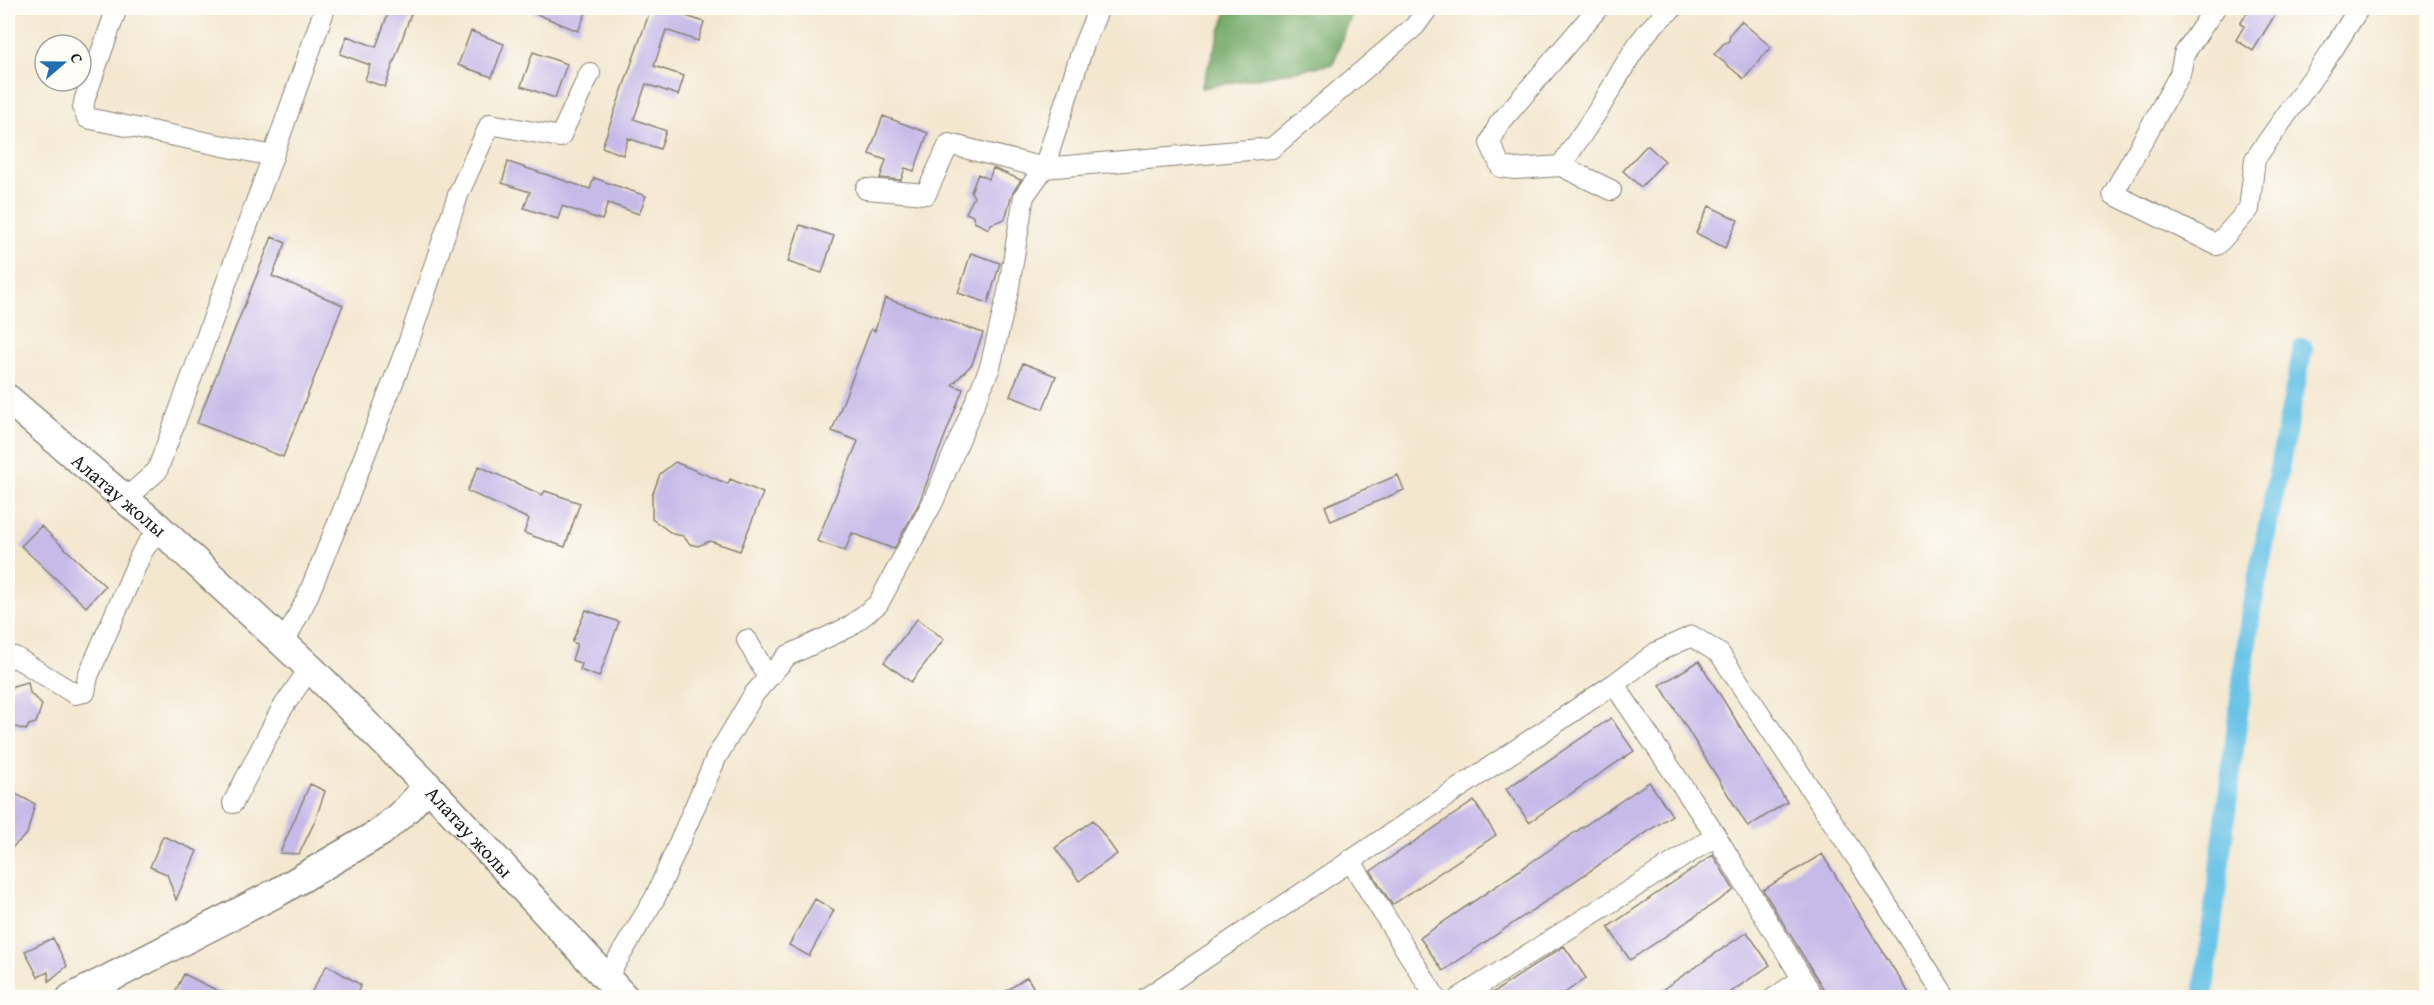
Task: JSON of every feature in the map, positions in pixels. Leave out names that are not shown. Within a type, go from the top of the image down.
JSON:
[{"type":"main road","name":"Алатау жолы","points":[[8,399],[159,528],[310,668],[428,786],[615,990]]},
{"type":"main road","points":[[71,998],[278,891],[381,832],[428,786]]},
{"type":"street","points":[[117,8],[85,98],[83,108],[87,118],[273,156]]},
{"type":"street","points":[[125,499],[157,471],[325,8]]},
{"type":"street","points":[[615,990],[716,758],[754,694],[787,656],[849,627],[878,604],[933,502],[990,367],[1008,292],[1024,195],[1044,168],[1084,44],[1099,8]]},
{"type":"street","points":[[866,189],[926,194],[949,144],[1044,168],[1272,148],[1415,26],[1428,8]]},
{"type":"street","points":[[1598,8],[1499,124],[1490,143],[1501,167],[1515,169],[1561,166],[1611,190]]},
{"type":"street","points":[[1561,166],[1602,104],[1630,55],[1661,16],[1673,8]]},
{"type":"street","points":[[2215,8],[2184,54],[2180,74],[2114,194],[2217,245],[2249,209],[2255,159],[2333,49],[2359,8]]},
{"type":"street","points":[[284,643],[307,598],[347,501],[409,342],[458,195],[490,124],[560,137],[590,73]]},
{"type":"street","points":[[8,659],[15,657],[75,694],[85,692],[88,676],[142,552],[159,528]]},
{"type":"street","points":[[1146,998],[1614,684],[1657,652],[1692,636],[1720,654],[1862,866],[1946,998]]},
{"type":"street","points":[[747,640],[768,678]]},
{"type":"street","points":[[233,803],[281,710],[310,668]]},
{"type":"street","points":[[1614,684],[1716,836],[1814,998]]},
{"type":"street","points":[[1459,998],[1716,836]]},
{"type":"street","points":[[1350,860],[1436,998]]},
{"type":"street","points":[[1774,998],[1802,979]]},
{"type":"green space","points":[[1228,8],[1354,8],[1333,64],[1201,88]]},
{"type":"building","points":[[390,8],[413,8],[385,87],[365,80],[370,65],[340,54],[347,36],[376,47]]},
{"type":"building","points":[[522,8],[588,8],[578,31]]},
{"type":"building","points":[[651,8],[662,8],[704,22],[698,41],[666,30],[654,66],[684,76],[678,95],[646,84],[634,119],[666,131],[660,149],[628,138],[623,155],[602,147]]},
{"type":"building","points":[[2250,8],[2267,8],[2276,13],[2253,51],[2236,40],[2244,26],[2240,24]]},
{"type":"building","points":[[1741,21],[1771,47],[1744,79],[1714,54],[1729,41],[1730,34]]},
{"type":"building","points":[[471,31],[504,44],[492,77],[458,65]]},
{"type":"building","points":[[533,52],[567,64],[555,98],[521,86]]},
{"type":"building","points":[[883,116],[928,133],[914,171],[905,168],[901,180],[880,178],[886,160],[869,154]]},
{"type":"building","points":[[1647,145],[1665,161],[1641,187],[1623,171]]},
{"type":"building","points":[[508,162],[590,189],[594,178],[646,196],[639,214],[608,203],[602,220],[562,206],[558,219],[524,208],[530,192],[502,183]]},
{"type":"building","points":[[993,168],[1021,180],[1012,194],[1005,219],[991,224],[989,229],[974,222],[973,216],[966,213],[974,197],[971,192],[978,174],[989,179]]},
{"type":"building","points":[[1709,206],[1738,220],[1725,248],[1696,233]]},
{"type":"building","points":[[800,225],[834,236],[822,273],[788,262]]},
{"type":"building","points":[[272,237],[286,243],[272,276],[343,305],[283,457],[197,423]]},
{"type":"building","points":[[971,253],[1000,263],[988,303],[958,293]]},
{"type":"building","points":[[885,298],[983,333],[972,364],[952,385],[963,389],[919,503],[894,549],[852,533],[845,551],[817,541],[858,441],[832,431],[871,329],[875,331]]},
{"type":"building","points":[[1023,363],[1056,376],[1043,409],[1010,396]]},
{"type":"building","points":[[675,462],[728,484],[730,479],[763,493],[740,551],[710,541],[698,546],[690,544],[683,536],[673,534],[652,519],[652,496],[660,474]]},
{"type":"building","points":[[479,466],[542,495],[545,491],[580,503],[565,547],[524,533],[529,519],[467,491]]},
{"type":"building","points":[[1398,475],[1404,490],[1331,521],[1325,506]]},
{"type":"building","points":[[41,526],[105,586],[86,607],[21,546]]},
{"type":"building","points":[[586,610],[619,622],[599,677],[580,670],[582,664],[572,660],[577,644],[572,642]]},
{"type":"building","points":[[917,619],[944,639],[911,682],[884,662]]},
{"type":"building","points":[[1699,661],[1787,802],[1748,827],[1660,685]]},
{"type":"building","points":[[28,682],[30,693],[42,705],[36,723],[29,725],[26,730],[8,725],[8,697],[13,686]]},
{"type":"building","points":[[1611,718],[1634,751],[1529,822],[1506,789]]},
{"type":"building","points":[[1649,782],[1672,815],[1443,971],[1420,938]]},
{"type":"building","points":[[310,784],[325,791],[315,821],[299,854],[280,853]]},
{"type":"building","points":[[8,790],[35,804],[27,834],[8,851]]},
{"type":"building","points":[[1474,801],[1496,835],[1392,905],[1371,871]]},
{"type":"building","points":[[1093,820],[1117,854],[1079,881],[1055,848]]},
{"type":"building","points":[[163,836],[197,851],[176,900],[167,874],[150,867]]},
{"type":"building","points":[[1822,854],[1912,998],[1829,998],[1763,890]]},
{"type":"building","points":[[1713,855],[1734,890],[1630,960],[1608,927]]},
{"type":"building","points":[[815,899],[834,910],[809,956],[789,945]]},
{"type":"building","points":[[1747,932],[1770,965],[1722,998],[1650,998]]},
{"type":"building","points":[[53,938],[67,966],[49,981],[48,972],[38,977],[25,951]]},
{"type":"building","points":[[1564,946],[1586,978],[1557,998],[1485,998]]},
{"type":"building","points":[[327,965],[361,985],[354,998],[308,998]]},
{"type":"building","points":[[184,974],[232,998],[172,998]]},
{"type":"building","points":[[1027,977],[1040,998],[996,998]]},
{"type":"waterway","points":[[2203,998],[2251,610],[2303,348]]}]
